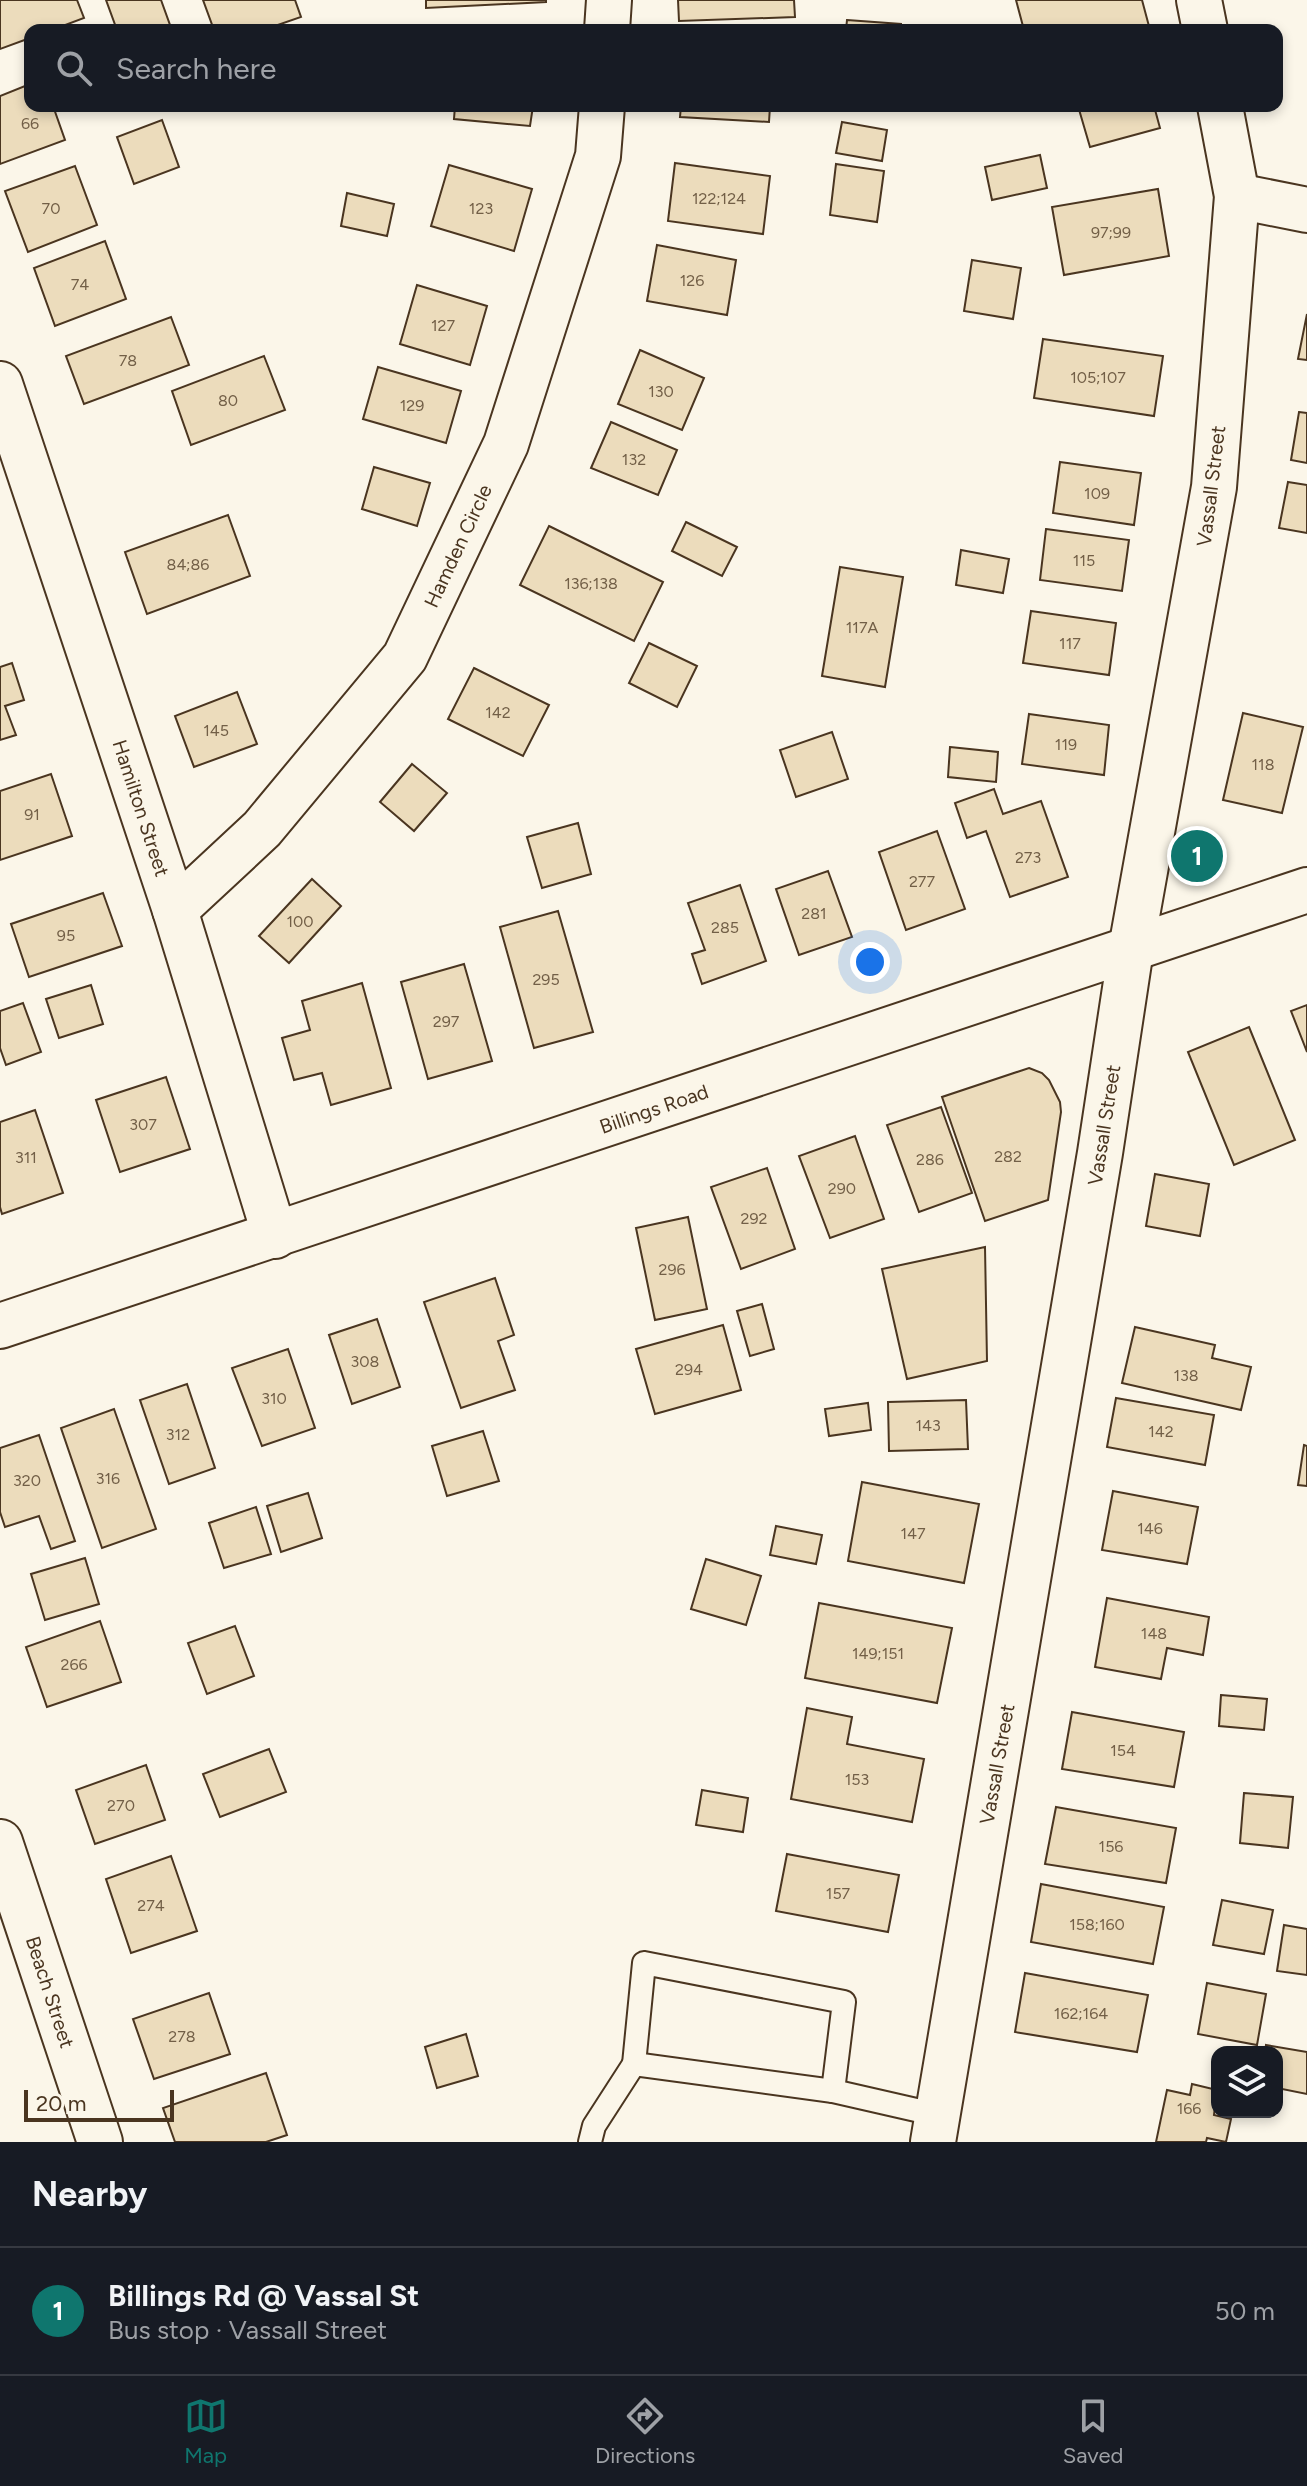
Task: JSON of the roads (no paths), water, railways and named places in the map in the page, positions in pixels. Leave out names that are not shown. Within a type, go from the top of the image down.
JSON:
[{"type":"street","points":[[607,24],[609,0]]},
{"type":"street","points":[[1199,0],[1204,24]]},
{"type":"street","name":"Hamden Circle","points":[[175,910],[262,829],[405,657],[506,444],[598,156],[602,112]]},
{"type":"street","name":"Vassall Street","points":[[935,2129],[1097,1169],[1131,949],[1214,487],[1237,196],[1221,112]]},
{"type":"street","points":[[1237,196],[1307,210]]},
{"type":"street","name":"Hamilton Street","points":[[0,384],[175,910],[275,1236]]},
{"type":"street","name":"Billings Road","points":[[0,1326],[1307,890]]},
{"type":"street","name":"Beach Street","points":[[0,1842],[100,2142]]},
{"type":"lane","points":[[590,2142],[594,2126],[634,2064],[644,1963],[844,2002],[833,2091]]},
{"type":"lane","points":[[634,2064],[833,2091],[935,2129]]},
{"type":"place","name":"Billings Rd @ Vassal St","points":[[1197,856]]}]
